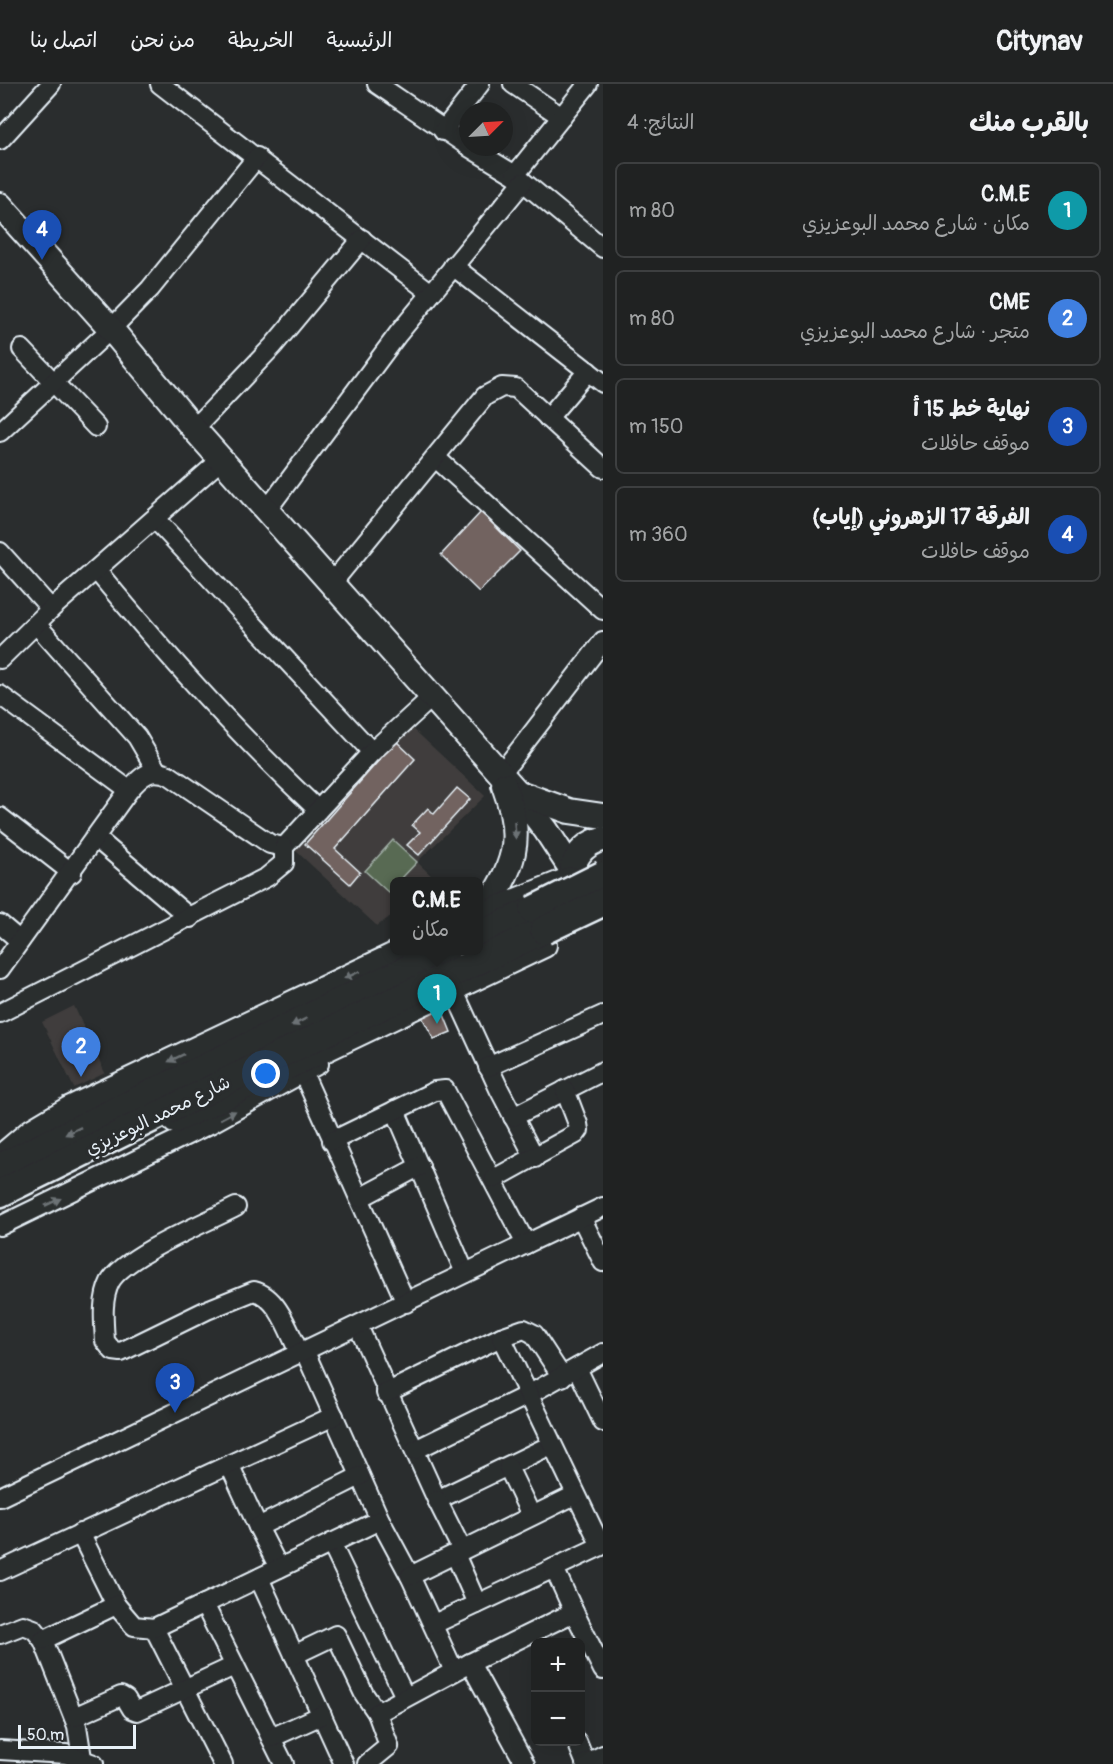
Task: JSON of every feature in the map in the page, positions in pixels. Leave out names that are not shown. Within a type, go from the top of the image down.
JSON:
[{"type":"highway","points":[[539,920],[603,874]]},
{"type":"highway","points":[[483,922],[539,920],[603,902]]},
{"type":"highway","name":"شارع محمد البوعزيزي","points":[[483,949],[539,920]]},
{"type":"highway","name":"شارع محمد البوعزيزي","points":[[6,1182],[438,955]]},
{"type":"highway","name":"شارع محمد البوعزيزي","points":[[6,1182],[304,1043],[472,955]]},
{"type":"main road","points":[[3,215],[111,329],[194,429],[522,798],[571,874],[580,903],[603,916]]},
{"type":"main road","points":[[483,917],[506,877],[516,845],[514,816],[500,775]]},
{"type":"main road","points":[[483,920],[571,874],[581,851],[602,823],[522,798]]},
{"type":"main road","points":[[6,1182],[76,1166],[603,916]]},
{"type":"main road","points":[[0,1158],[32,1131],[69,1109],[396,955]]},
{"type":"street","points":[[0,140],[51,84]]},
{"type":"street","points":[[160,84],[431,293]]},
{"type":"street","points":[[377,84],[459,141]]},
{"type":"street","points":[[443,131],[480,84]]},
{"type":"street","points":[[513,84],[562,117]]},
{"type":"street","points":[[267,510],[588,84]]},
{"type":"street","points":[[484,156],[519,178],[603,248]]},
{"type":"street","points":[[0,432],[111,329],[189,243],[257,157]]},
{"type":"street","points":[[194,429],[273,346],[362,239]]},
{"type":"street","points":[[453,266],[603,383]]},
{"type":"street","points":[[22,349],[96,427]]},
{"type":"street","points":[[548,418],[588,371]]},
{"type":"street","points":[[332,584],[485,396],[502,387],[516,388],[603,468]]},
{"type":"street","points":[[436,458],[603,610]]},
{"type":"street","points":[[0,659],[51,609],[97,572],[222,459]]},
{"type":"street","points":[[156,520],[372,752]]},
{"type":"street","points":[[0,552],[51,609]]},
{"type":"street","points":[[97,572],[255,751],[318,810]]},
{"type":"street","points":[[36,624],[137,738],[157,771]]},
{"type":"street","points":[[500,775],[603,641]]},
{"type":"street","points":[[0,695],[129,790]]},
{"type":"street","points":[[0,1013],[190,918],[275,871],[285,859],[284,847],[372,752],[432,697]]},
{"type":"street","points":[[0,969],[72,873],[129,790],[147,773],[157,771],[169,775],[270,844],[284,847]]},
{"type":"street","points":[[0,817],[72,873]]},
{"type":"street","points":[[96,838],[190,918]]},
{"type":"street","points":[[0,924],[20,941]]},
{"type":"street","points":[[453,988],[488,1067],[535,1158]]},
{"type":"street","points":[[488,1067],[602,1018]]},
{"type":"street","points":[[0,1226],[103,1178],[303,1073],[336,1052],[354,1036]]},
{"type":"street","points":[[513,1117],[603,1071]]},
{"type":"street","points":[[303,1073],[406,1303]]},
{"type":"street","points":[[332,1141],[435,1091],[445,1090],[494,1179],[526,1244]]},
{"type":"street","points":[[494,1179],[535,1158],[579,1130],[564,1090]]},
{"type":"street","points":[[395,1110],[465,1273]]},
{"type":"street","points":[[360,1198],[420,1166]]},
{"type":"street","points":[[236,1207],[146,1253],[118,1272],[106,1293],[105,1341],[113,1351],[121,1352],[207,1310],[254,1291],[266,1297],[277,1309],[302,1353],[380,1520],[434,1624],[525,1764]]},
{"type":"street","points":[[0,1497],[603,1207]]},
{"type":"street","points":[[581,1216],[603,1262]]},
{"type":"street","points":[[358,1326],[386,1393],[437,1500],[459,1552],[477,1604]]},
{"type":"street","points":[[386,1393],[501,1337],[518,1330],[530,1330],[569,1372],[603,1422]]},
{"type":"street","points":[[434,1624],[602,1546],[575,1495],[501,1337]]},
{"type":"street","points":[[415,1450],[528,1395],[603,1353]]},
{"type":"street","points":[[0,1571],[230,1466],[333,1416]]},
{"type":"street","points":[[437,1500],[551,1445]]},
{"type":"street","points":[[230,1466],[279,1568]]},
{"type":"street","points":[[508,1467],[531,1515]]},
{"type":"street","points":[[258,1527],[360,1476]]},
{"type":"street","points":[[410,1576],[575,1495]]},
{"type":"street","points":[[80,1533],[116,1605],[134,1626],[154,1628],[380,1520]]},
{"type":"street","points":[[331,1544],[405,1697]]},
{"type":"street","points":[[554,1568],[603,1670]]},
{"type":"street","points":[[259,1578],[344,1764]]},
{"type":"street","points":[[204,1604],[284,1764]]},
{"type":"street","points":[[43,1641],[116,1605]]},
{"type":"street","points":[[535,1638],[574,1612]]},
{"type":"street","points":[[0,1634],[23,1625],[34,1629],[43,1641],[74,1717],[88,1761]]},
{"type":"street","points":[[154,1628],[223,1764]]},
{"type":"street","points":[[294,1654],[336,1635],[364,1694],[377,1713],[388,1746],[367,1764]]},
{"type":"street","points":[[377,1713],[462,1667],[531,1640]]},
{"type":"street","points":[[74,1717],[121,1696],[126,1699],[132,1709],[137,1711],[234,1666]]},
{"type":"street","points":[[271,1738],[322,1715]]},
{"type":"street","points":[[578,1746],[585,1764],[603,1755]]},
{"type":"street","points":[[0,1750],[45,1751],[88,1761]]},
{"type":"shaded area","points":[[408,724],[485,796],[417,862],[433,877],[390,877],[390,917],[377,926],[295,850]]},
{"type":"shaded area","points":[[74,1006],[105,1073],[74,1088],[42,1022]]},
{"type":"green space","points":[[393,840],[417,862],[403,877],[390,877],[389,893],[365,871]]},
{"type":"building","points":[[481,512],[520,551],[479,592],[441,555]]},
{"type":"building","points":[[396,741],[415,759],[335,849],[360,872],[350,884],[305,844]]},
{"type":"building","points":[[457,788],[470,799],[419,855],[407,845],[420,832],[412,825],[428,808],[434,814]]},
{"type":"building","points":[[440,1005],[451,1032],[434,1039],[421,1015]]},
{"type":"place","name":"الفرقة 17 الزهروني (إياب)","points":[[42,260]]},
{"type":"place","name":"C.M.E","points":[[437,1024]]},
{"type":"place","name":"CME","points":[[81,1077]]},
{"type":"place","name":"نهاية خط 15 أ","points":[[175,1413]]}]
